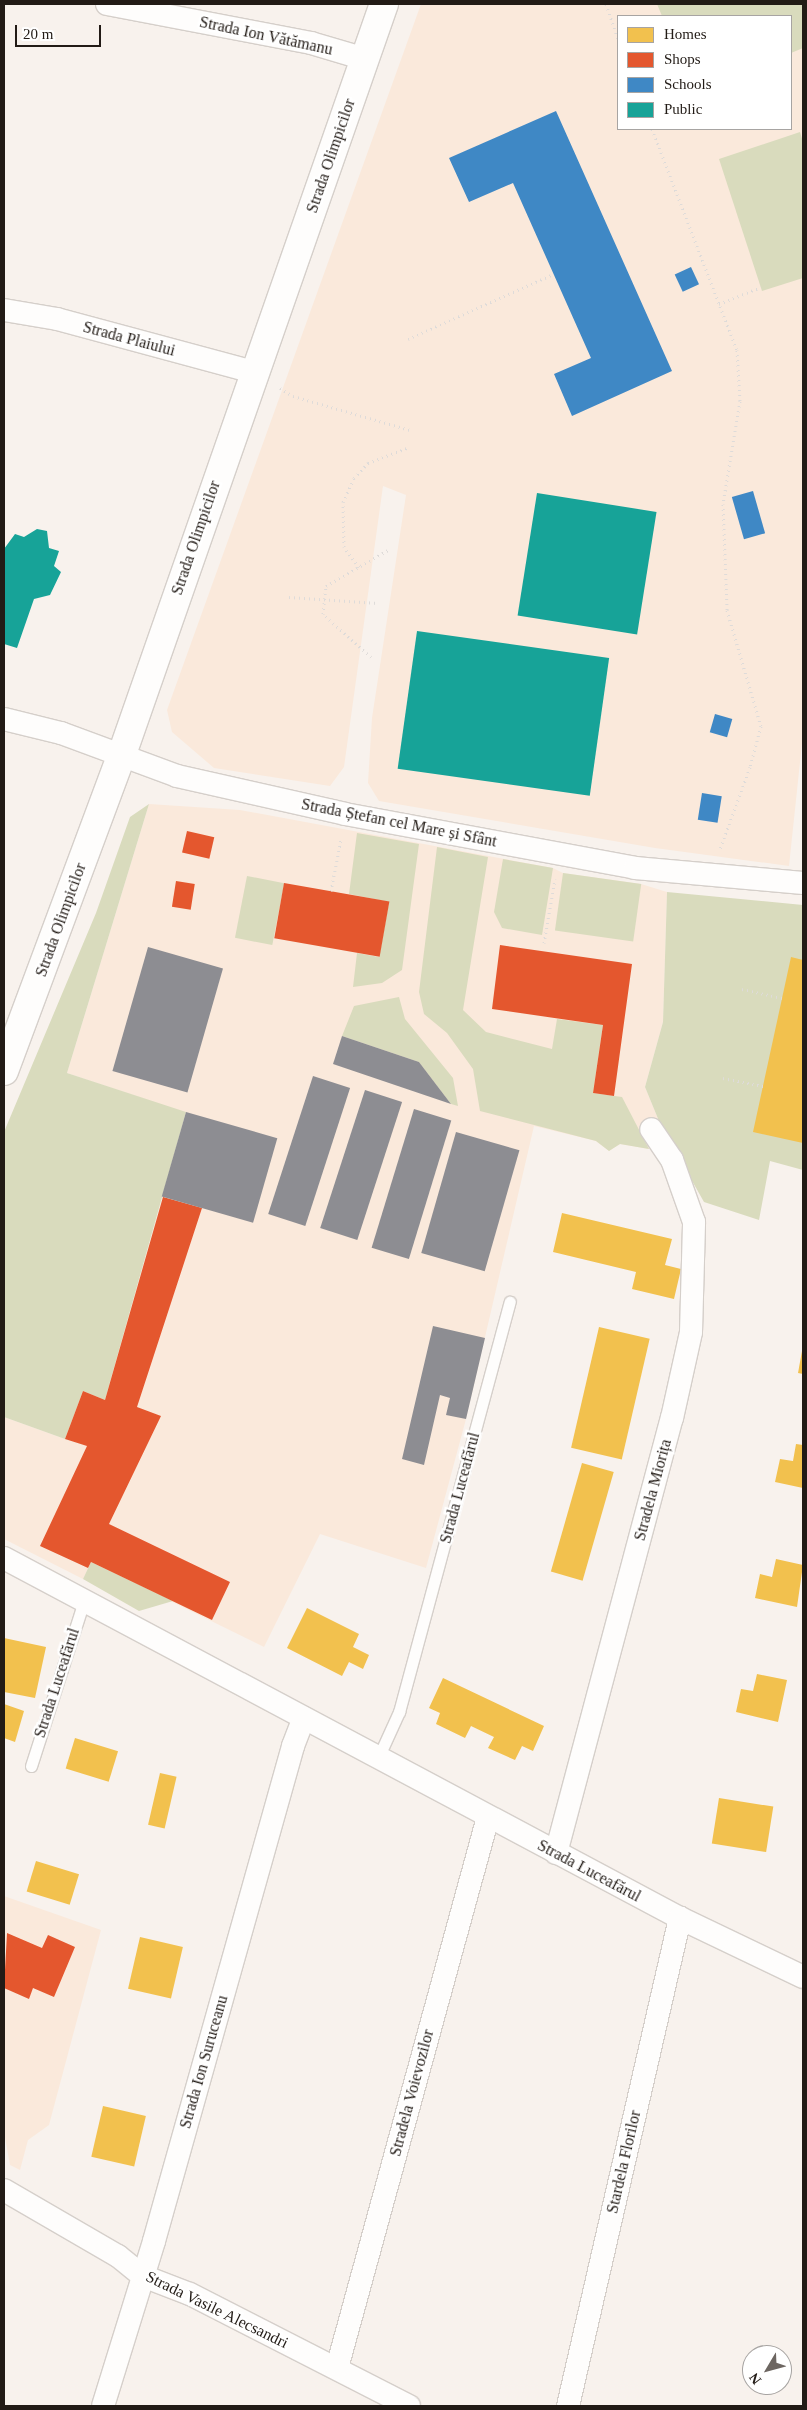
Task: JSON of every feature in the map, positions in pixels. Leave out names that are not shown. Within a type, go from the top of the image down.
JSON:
[{"type":"main road","name":"Strada Olimpicilor","points":[[5,1064],[120,757],[384,4]]},
{"type":"street","name":"Strada Ion Vătămanu","points":[[107,4],[311,43],[365,59]]},
{"type":"street","name":"Strada Plaiului","points":[[4,310],[57,319],[254,372]]},
{"type":"street","name":"Strada Ștefan cel Mare și Sfânt","points":[[4,719],[61,733],[120,757],[178,776],[345,814],[635,868],[803,883]]},
{"type":"street","name":"Stradela Miorița","points":[[556,1853],[672,1418],[691,1332],[694,1222],[672,1160],[652,1130]]},
{"type":"street","name":"Strada Luceafărul","points":[[4,1558],[556,1853],[680,1918],[803,1977]]},
{"type":"street","name":"Strada Ion Suruceanu","points":[[103,2406],[143,2276],[290,1755],[304,1718]]},
{"type":"street","name":"Stradela Voievozilor","points":[[337,2368],[488,1817]]},
{"type":"street","name":"Stardela Florilor","points":[[568,2406],[680,1918]]},
{"type":"street","name":"Strada Vasile Alecsandri","points":[[4,2190],[118,2256],[143,2276],[190,2294],[409,2406]]},
{"type":"lane","name":"Strada Luceafărul","points":[[378,1758],[399,1712],[510,1302]]},
{"type":"lane","name":"Strada Luceafărul","points":[[31,1766],[84,1601]]},
{"type":"path","points":[[606,4],[617,36]]},
{"type":"path","points":[[652,130],[737,350],[740,401],[723,504],[727,610],[760,726],[750,767],[711,874]]},
{"type":"path","points":[[408,339],[554,274]]},
{"type":"path","points":[[719,304],[761,287]]},
{"type":"path","points":[[254,372],[293,396],[410,430]]},
{"type":"path","points":[[359,567],[344,547],[343,502],[354,478],[368,463],[407,448]]},
{"type":"path","points":[[371,657],[322,614],[326,586],[388,550]]},
{"type":"path","points":[[289,597],[378,603]]},
{"type":"path","points":[[331,891],[345,814]]},
{"type":"path","points":[[544,942],[559,854]]},
{"type":"path","points":[[742,989],[782,998]]},
{"type":"path","points":[[723,1078],[763,1086]]},
{"type":"shaded area","points":[[421,4],[803,4],[803,734],[789,866],[655,848],[379,801],[368,783],[372,718],[406,495],[383,486],[344,767],[330,786],[214,768],[172,732],[167,710]]},
{"type":"shaded area","points":[[149,804],[240,810],[553,868],[563,873],[641,884],[667,892],[663,1022],[645,1087],[661,1126],[649,1149],[620,1144],[609,1151],[596,1141],[534,1126],[466,1419],[426,1568],[320,1534],[264,1647],[91,1562],[83,1579],[4,1539],[4,1417],[65,1439],[83,1391],[105,1399],[186,1113],[67,1073]]},
{"type":"shaded area","points":[[4,1896],[101,1930],[49,2125],[28,2140],[20,2170],[10,2165],[4,2132]]},
{"type":"green space","points":[[657,4],[803,4],[803,48],[792,53],[792,15],[662,15]]},
{"type":"green space","points":[[800,132],[803,142],[803,278],[762,291],[719,159]]},
{"type":"green space","points":[[149,804],[67,1073],[186,1112],[105,1400],[83,1391],[65,1439],[4,1417],[4,1132],[96,913],[130,817]]},
{"type":"green space","points":[[357,833],[419,844],[402,970],[382,983],[353,987],[357,953],[379,957],[389,902],[349,894]]},
{"type":"green space","points":[[437,847],[488,857],[463,1010],[486,1032],[552,1049],[557,1019],[603,1025],[593,1093],[622,1097],[649,1149],[620,1144],[609,1151],[596,1141],[480,1111],[473,1069],[447,1033],[424,1014],[419,992]]},
{"type":"green space","points":[[503,859],[553,868],[542,935],[502,928],[494,912]]},
{"type":"green space","points":[[563,873],[641,884],[633,941],[555,930]]},
{"type":"green space","points":[[247,876],[284,883],[272,945],[235,938]]},
{"type":"green space","points":[[667,892],[803,905],[803,1170],[770,1161],[759,1220],[704,1202],[661,1126],[645,1087],[663,1022]]},
{"type":"green space","points":[[399,997],[405,1019],[453,1078],[458,1106],[451,1104],[419,1062],[342,1036],[354,1006]]},
{"type":"green space","points":[[91,1562],[173,1601],[139,1611],[83,1579]]},
{"type":"building: Homes","points":[[791,957],[803,960],[803,1143],[753,1132]]},
{"type":"building: Homes","points":[[562,1213],[672,1239],[665,1265],[681,1269],[674,1299],[632,1289],[636,1272],[553,1252]]},
{"type":"building: Homes","points":[[599,1327],[650,1339],[622,1460],[571,1448]]},
{"type":"building: Homes","points":[[803,1351],[803,1374],[798,1373]]},
{"type":"building: Homes","points":[[796,1444],[803,1445],[803,1488],[775,1482],[780,1459],[793,1461]]},
{"type":"building: Homes","points":[[582,1463],[614,1472],[583,1581],[551,1572]]},
{"type":"building: Homes","points":[[776,1559],[803,1565],[797,1607],[755,1598],[760,1574],[772,1577]]},
{"type":"building: Homes","points":[[307,1608],[359,1634],[353,1647],[369,1655],[363,1669],[349,1662],[342,1676],[287,1648]]},
{"type":"building: Homes","points":[[4,1638],[46,1647],[35,1698],[4,1692]]},
{"type":"building: Homes","points":[[757,1674],[787,1680],[778,1722],[736,1712],[741,1689],[753,1691]]},
{"type":"building: Homes","points":[[443,1678],[544,1726],[533,1751],[522,1746],[515,1760],[488,1748],[494,1737],[471,1726],[465,1738],[436,1724],[440,1713],[429,1708]]},
{"type":"building: Homes","points":[[4,1704],[24,1711],[15,1742],[4,1738]]},
{"type":"building: Homes","points":[[75,1738],[118,1751],[109,1782],[66,1769]]},
{"type":"building: Homes","points":[[160,1773],[177,1777],[165,1828],[148,1825]]},
{"type":"building: Homes","points":[[719,1798],[773,1807],[766,1852],[712,1843]]},
{"type":"building: Homes","points":[[36,1861],[79,1874],[70,1905],[27,1892]]},
{"type":"building: Homes","points":[[140,1937],[183,1947],[171,1999],[128,1989]]},
{"type":"building: Homes","points":[[103,2106],[146,2116],[134,2167],[91,2157]]},
{"type":"building: Shops","points":[[187,831],[214,837],[209,859],[182,852]]},
{"type":"building: Shops","points":[[176,881],[195,884],[191,910],[172,907]]},
{"type":"building: Shops","points":[[284,883],[389,902],[380,957],[274,938]]},
{"type":"building: Shops","points":[[500,945],[632,964],[614,1096],[593,1093],[603,1025],[492,1009]]},
{"type":"building: Shops","points":[[163,1197],[202,1208],[137,1407],[161,1416],[109,1524],[230,1582],[212,1620],[91,1562],[88,1568],[40,1546],[87,1446],[65,1439],[83,1391],[105,1400]]},
{"type":"building: Shops","points":[[7,1933],[42,1948],[48,1935],[75,1947],[54,1997],[33,1988],[29,1999],[4,1988]]},
{"type":"building: Schools","points":[[556,111],[672,371],[572,416],[554,374],[591,358],[513,183],[469,202],[449,158]]},
{"type":"building: Schools","points":[[691,267],[699,284],[683,292],[675,275]]},
{"type":"building: Schools","points":[[753,491],[765,533],[744,539],[732,497]]},
{"type":"building: Schools","points":[[715,714],[732,719],[727,737],[710,732]]},
{"type":"building: Schools","points":[[702,793],[722,796],[718,823],[698,820]]},
{"type":"building: Public","points":[[537,493],[657,512],[637,634],[518,615]]},
{"type":"building: Public","points":[[37,529],[47,531],[49,548],[59,551],[54,566],[61,572],[50,595],[34,599],[17,648],[4,644],[4,549],[15,534],[24,537]]},
{"type":"building: Public","points":[[417,631],[609,658],[590,796],[398,769]]},
{"type":"building: Industry","points":[[148,947],[223,968],[187,1093],[112,1071]]},
{"type":"building: Industry","points":[[342,1036],[419,1062],[451,1104],[333,1064]]},
{"type":"building: Industry","points":[[313,1076],[350,1088],[305,1226],[268,1214]]},
{"type":"building: Industry","points":[[365,1090],[402,1102],[357,1240],[320,1228]]},
{"type":"building: Industry","points":[[414,1109],[451,1120],[409,1259],[372,1248]]},
{"type":"building: Industry","points":[[186,1112],[277,1138],[253,1223],[162,1197]]},
{"type":"building: Industry","points":[[456,1132],[519,1150],[485,1271],[421,1253]]},
{"type":"building: Industry","points":[[433,1326],[485,1338],[466,1419],[446,1415],[450,1398],[440,1395],[424,1465],[402,1459]]}]
